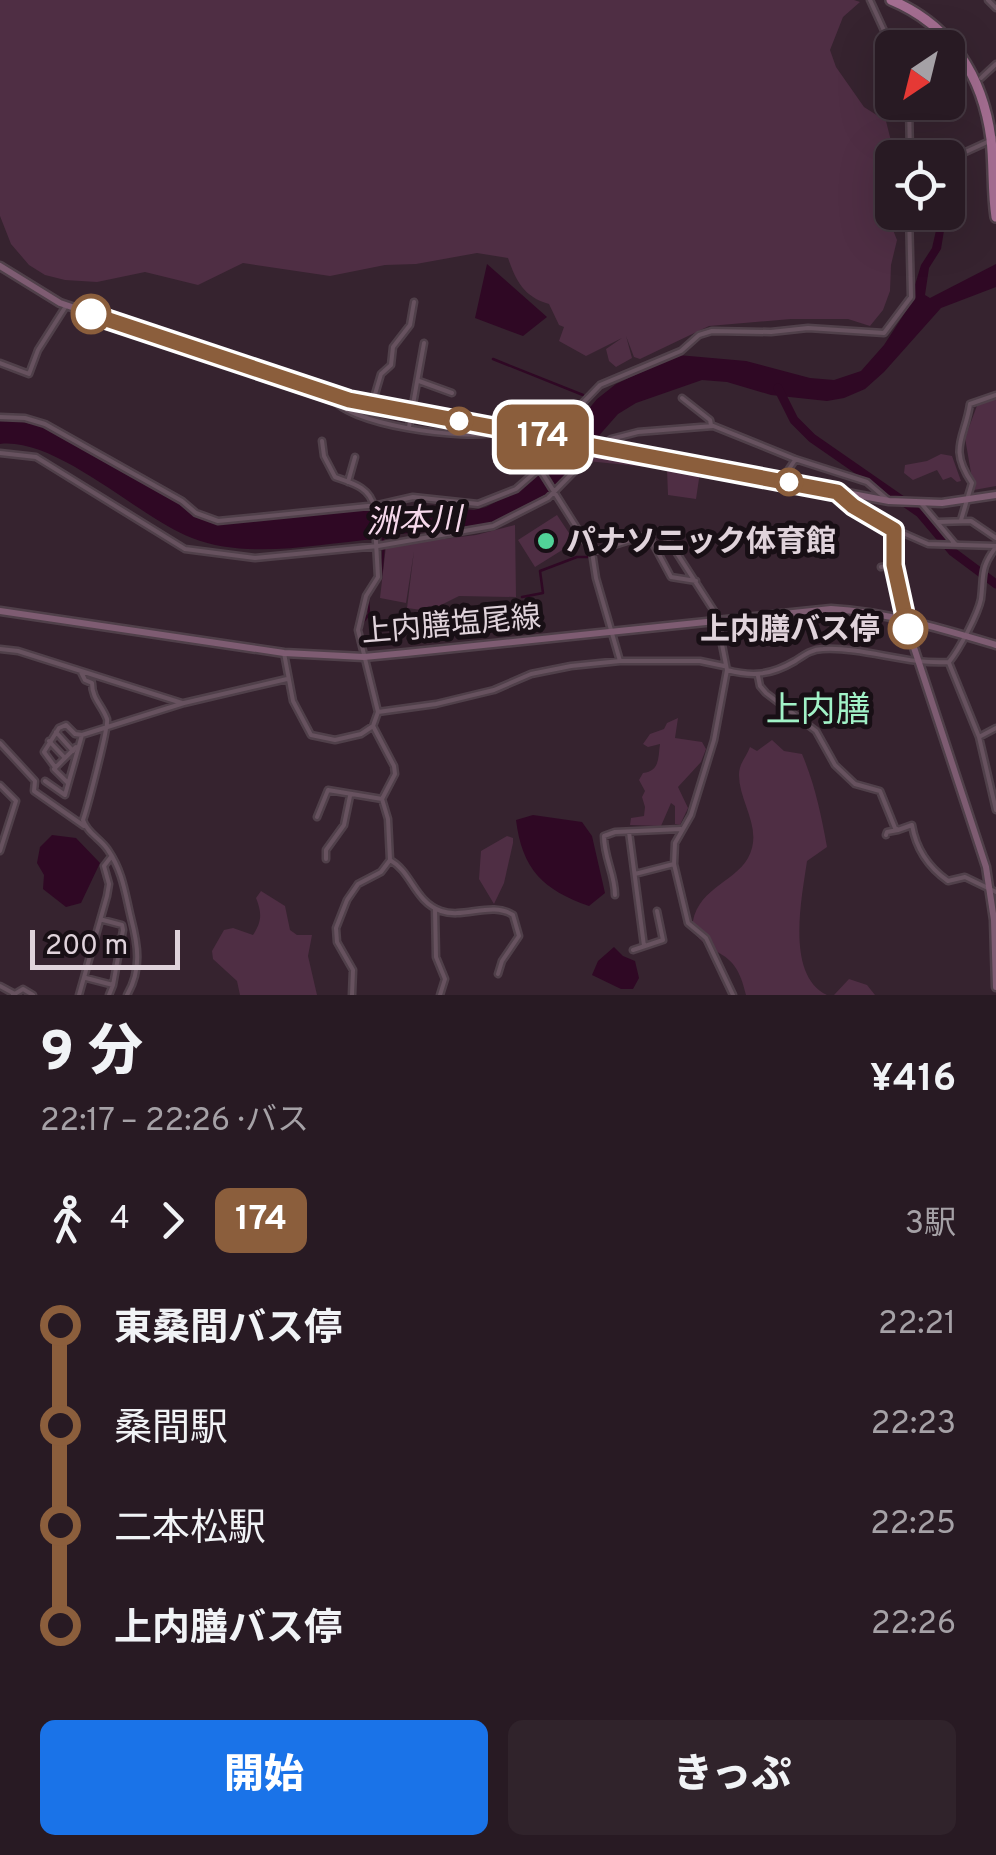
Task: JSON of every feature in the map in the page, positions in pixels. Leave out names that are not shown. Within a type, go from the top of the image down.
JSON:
[{"type":"highway","points":[[891,0],[929,21],[978,84],[993,139],[996,217]]},
{"type":"main road","points":[[0,266],[66,306],[330,395],[372,405],[889,501],[919,503],[996,495]]},
{"type":"main road","points":[[837,492],[894,530],[894,565],[906,621],[993,889],[996,986]]},
{"type":"main road","name":"上内膳塩尾線","points":[[0,611],[284,653],[364,657],[831,610],[863,611],[996,645]]},
{"type":"street","points":[[870,0],[884,30]]},
{"type":"street","points":[[988,0],[996,8]]},
{"type":"street","points":[[981,78],[996,64]]},
{"type":"street","points":[[965,152],[993,139]]},
{"type":"street","points":[[552,438],[600,385],[681,351],[699,335],[712,331],[808,328],[884,334],[911,297],[910,230]]},
{"type":"street","points":[[372,405],[382,374],[391,365],[393,347],[410,325],[414,302]]},
{"type":"street","points":[[0,363],[29,374],[38,350],[66,306]]},
{"type":"street","points":[[409,427],[424,343]]},
{"type":"street","points":[[418,380],[452,393]]},
{"type":"street","points":[[330,395],[336,404],[353,414],[409,427],[470,436],[486,436],[499,428]]},
{"type":"street","points":[[961,520],[972,483],[965,472],[958,438],[970,404],[996,395]]},
{"type":"street","points":[[682,398],[714,426],[866,482],[889,501]]},
{"type":"street","points":[[574,412],[566,408],[540,414],[517,432],[592,552],[620,661]]},
{"type":"street","points":[[0,417],[44,424],[212,520],[374,506],[413,497],[478,504],[516,489],[541,468],[548,453]]},
{"type":"street","points":[[605,448],[611,439],[638,432],[714,426]]},
{"type":"street","points":[[284,653],[294,701],[314,736],[341,740],[373,726],[378,712],[359,640],[359,621],[366,596],[378,577],[381,544],[370,495],[335,477],[322,441]]},
{"type":"street","points":[[0,453],[36,457],[185,549],[255,558],[472,532],[493,526],[532,508],[555,490],[594,448]]},
{"type":"street","points":[[348,482],[354,456]]},
{"type":"street","points":[[781,481],[795,459]]},
{"type":"street","points":[[919,503],[954,545]]},
{"type":"street","points":[[936,522],[971,521],[996,538]]},
{"type":"street","points":[[378,712],[494,690],[530,674],[620,661],[700,661],[758,676],[823,648],[866,651],[920,663],[949,662],[959,652],[981,601],[980,577],[996,546],[922,544],[894,530]]},
{"type":"street","points":[[592,552],[665,532],[717,621],[725,668],[722,709],[691,814],[675,843],[674,864],[688,923],[706,938],[734,995]]},
{"type":"street","points":[[648,534],[671,577],[696,581]]},
{"type":"street","points":[[881,566],[894,565]]},
{"type":"street","points":[[0,649],[18,651],[184,704]]},
{"type":"street","points":[[949,662],[956,688],[979,737],[996,810]]},
{"type":"street","points":[[81,672],[92,683],[92,695],[108,721],[107,740],[94,772],[84,826]]},
{"type":"street","points":[[758,676],[766,693],[816,730],[840,770],[858,786],[874,787],[880,792],[898,830]]},
{"type":"street","points":[[67,782],[44,752],[66,724],[75,734],[107,730],[184,704],[287,679]]},
{"type":"street","points":[[352,995],[355,978],[337,942],[337,924],[358,884],[382,872],[390,860],[388,819],[382,799],[395,774],[394,766],[373,726]]},
{"type":"street","points":[[979,737],[996,728]]},
{"type":"street","points":[[56,732],[72,750]]},
{"type":"street","points":[[45,781],[65,795],[82,735]]},
{"type":"street","points":[[49,741],[65,758]]},
{"type":"street","points":[[55,767],[80,744]]},
{"type":"street","points":[[2,745],[35,781],[34,791],[84,826],[112,856],[121,873],[138,937],[138,958],[127,995]]},
{"type":"street","points":[[0,753],[2,745]]},
{"type":"street","points":[[986,762],[996,758]]},
{"type":"street","points":[[0,785],[16,802],[0,851]]},
{"type":"street","points":[[317,816],[328,790],[382,799]]},
{"type":"street","points":[[326,859],[326,850],[344,825],[350,796]]},
{"type":"street","points":[[886,836],[887,832],[912,825],[916,845],[932,869],[947,880],[965,877],[993,889]]},
{"type":"street","points":[[615,895],[615,878],[604,851],[604,836],[628,831],[683,830]]},
{"type":"street","points":[[628,831],[644,946]]},
{"type":"street","points":[[79,995],[109,884],[104,866],[112,856]]},
{"type":"street","points":[[390,860],[401,868],[418,896],[435,909],[448,914],[505,909],[513,914],[519,936],[498,974]]},
{"type":"street","points":[[635,874],[674,864]]},
{"type":"street","points":[[435,909],[436,957],[445,979],[440,995]]},
{"type":"street","points":[[633,950],[664,940],[657,911]]},
{"type":"street","points":[[101,919],[122,925],[124,930],[109,995]]},
{"type":"street","points":[[86,978],[114,985]]},
{"type":"street","points":[[0,986],[13,994],[24,989],[33,995]]},
{"type":"shaded area","points":[[0,0],[854,0],[860,2],[843,17],[830,50],[836,67],[864,107],[875,114],[875,120],[886,121],[891,140],[875,140],[875,230],[893,230],[897,240],[890,291],[883,310],[870,326],[848,319],[791,319],[709,326],[640,359],[634,357],[626,336],[632,358],[616,367],[609,361],[606,349],[622,338],[586,356],[559,341],[564,327],[559,325],[549,304],[522,287],[508,258],[477,253],[330,276],[243,263],[198,285],[145,272],[97,282],[65,280],[45,275],[29,265],[11,244],[0,216]]},
{"type":"shaded area","points":[[996,397],[996,486],[974,490],[965,438],[978,403]]},
{"type":"shaded area","points":[[595,452],[700,472],[696,499],[668,495],[667,469],[587,461]]},
{"type":"shaded area","points":[[941,454],[952,456],[961,481],[951,477],[943,480],[937,470],[913,480],[904,473],[905,465]]},
{"type":"shaded area","name":"パナソニック体育館","points":[[557,515],[575,542],[535,567],[518,540]]},
{"type":"shaded area","points":[[515,525],[516,597],[459,596],[429,611],[407,608],[414,551],[406,603],[380,598],[386,546],[476,535]]},
{"type":"shaded area","points":[[678,718],[675,738],[702,742],[706,749],[701,762],[678,787],[688,808],[680,825],[675,824],[675,806],[671,803],[661,826],[630,825],[631,818],[644,816],[645,791],[639,780],[655,767],[658,759],[660,744],[643,744],[650,734]]},
{"type":"shaded area","points":[[772,740],[784,751],[802,754],[820,811],[827,847],[807,861],[799,934],[805,971],[827,995],[746,995],[736,968],[692,929],[699,905],[748,858],[752,826],[739,771],[750,747],[757,751]]},
{"type":"shaded area","points":[[507,836],[513,838],[513,843],[504,883],[494,904],[479,879],[481,851]]},
{"type":"shaded area","points":[[261,891],[285,906],[290,930],[297,935],[312,935],[308,956],[317,995],[240,995],[237,981],[213,959],[212,951],[224,930],[233,928],[253,935],[260,913],[256,898]]},
{"type":"shaded area","points":[[849,979],[867,985],[875,995],[834,995]]},
{"type":"water","points":[[936,230],[944,230],[941,249],[929,268],[925,295],[930,298],[996,264],[996,287],[941,308],[865,389],[827,401],[771,395],[727,382],[702,380],[636,403],[618,414],[596,439],[568,434],[597,399],[616,384],[678,355],[746,361],[810,378],[834,380],[861,371],[908,308],[921,265],[932,248]]},
{"type":"water","points":[[487,264],[547,317],[523,336],[475,318]]},
{"type":"water","points":[[0,421],[41,426],[208,520],[226,523],[372,506],[376,539],[259,549],[214,545],[192,538],[72,465],[22,445],[0,444]]},
{"type":"water","points":[[560,446],[587,452],[555,485],[545,468]]},
{"type":"water","name":"洲本川","points":[[539,473],[550,492],[493,523],[384,536],[382,512],[425,506],[474,510],[519,490]]},
{"type":"water","points":[[533,815],[582,822],[592,836],[605,893],[589,906],[547,885],[530,865],[516,820]]},
{"type":"water","points":[[52,835],[76,838],[100,863],[81,903],[66,907],[43,889],[44,875],[37,863],[40,847]]},
{"type":"water","points":[[614,947],[635,961],[639,978],[633,989],[621,989],[592,975],[598,961]]},
{"type":"waterway","points":[[493,359],[583,395]]},
{"type":"waterway","points":[[778,388],[794,420],[812,438],[920,513],[953,552],[996,584]]},
{"type":"waterway","name":"洲本川","points":[[362,640],[361,625],[369,614],[368,598],[381,578],[384,545],[380,519]]},
{"type":"waterway","points":[[522,597],[543,593],[540,571],[577,557],[589,557]]},
{"type":"bus line","name":"174","points":[[91,314],[349,400],[837,492],[894,530],[894,565],[908,629]]},
{"type":"place","name":"パナソニック体育館","points":[[546,541]]},
{"type":"place","name":"上内膳バス停","points":[[908,629]]},
{"type":"district","name":"上内膳","points":[[818,709]]}]
